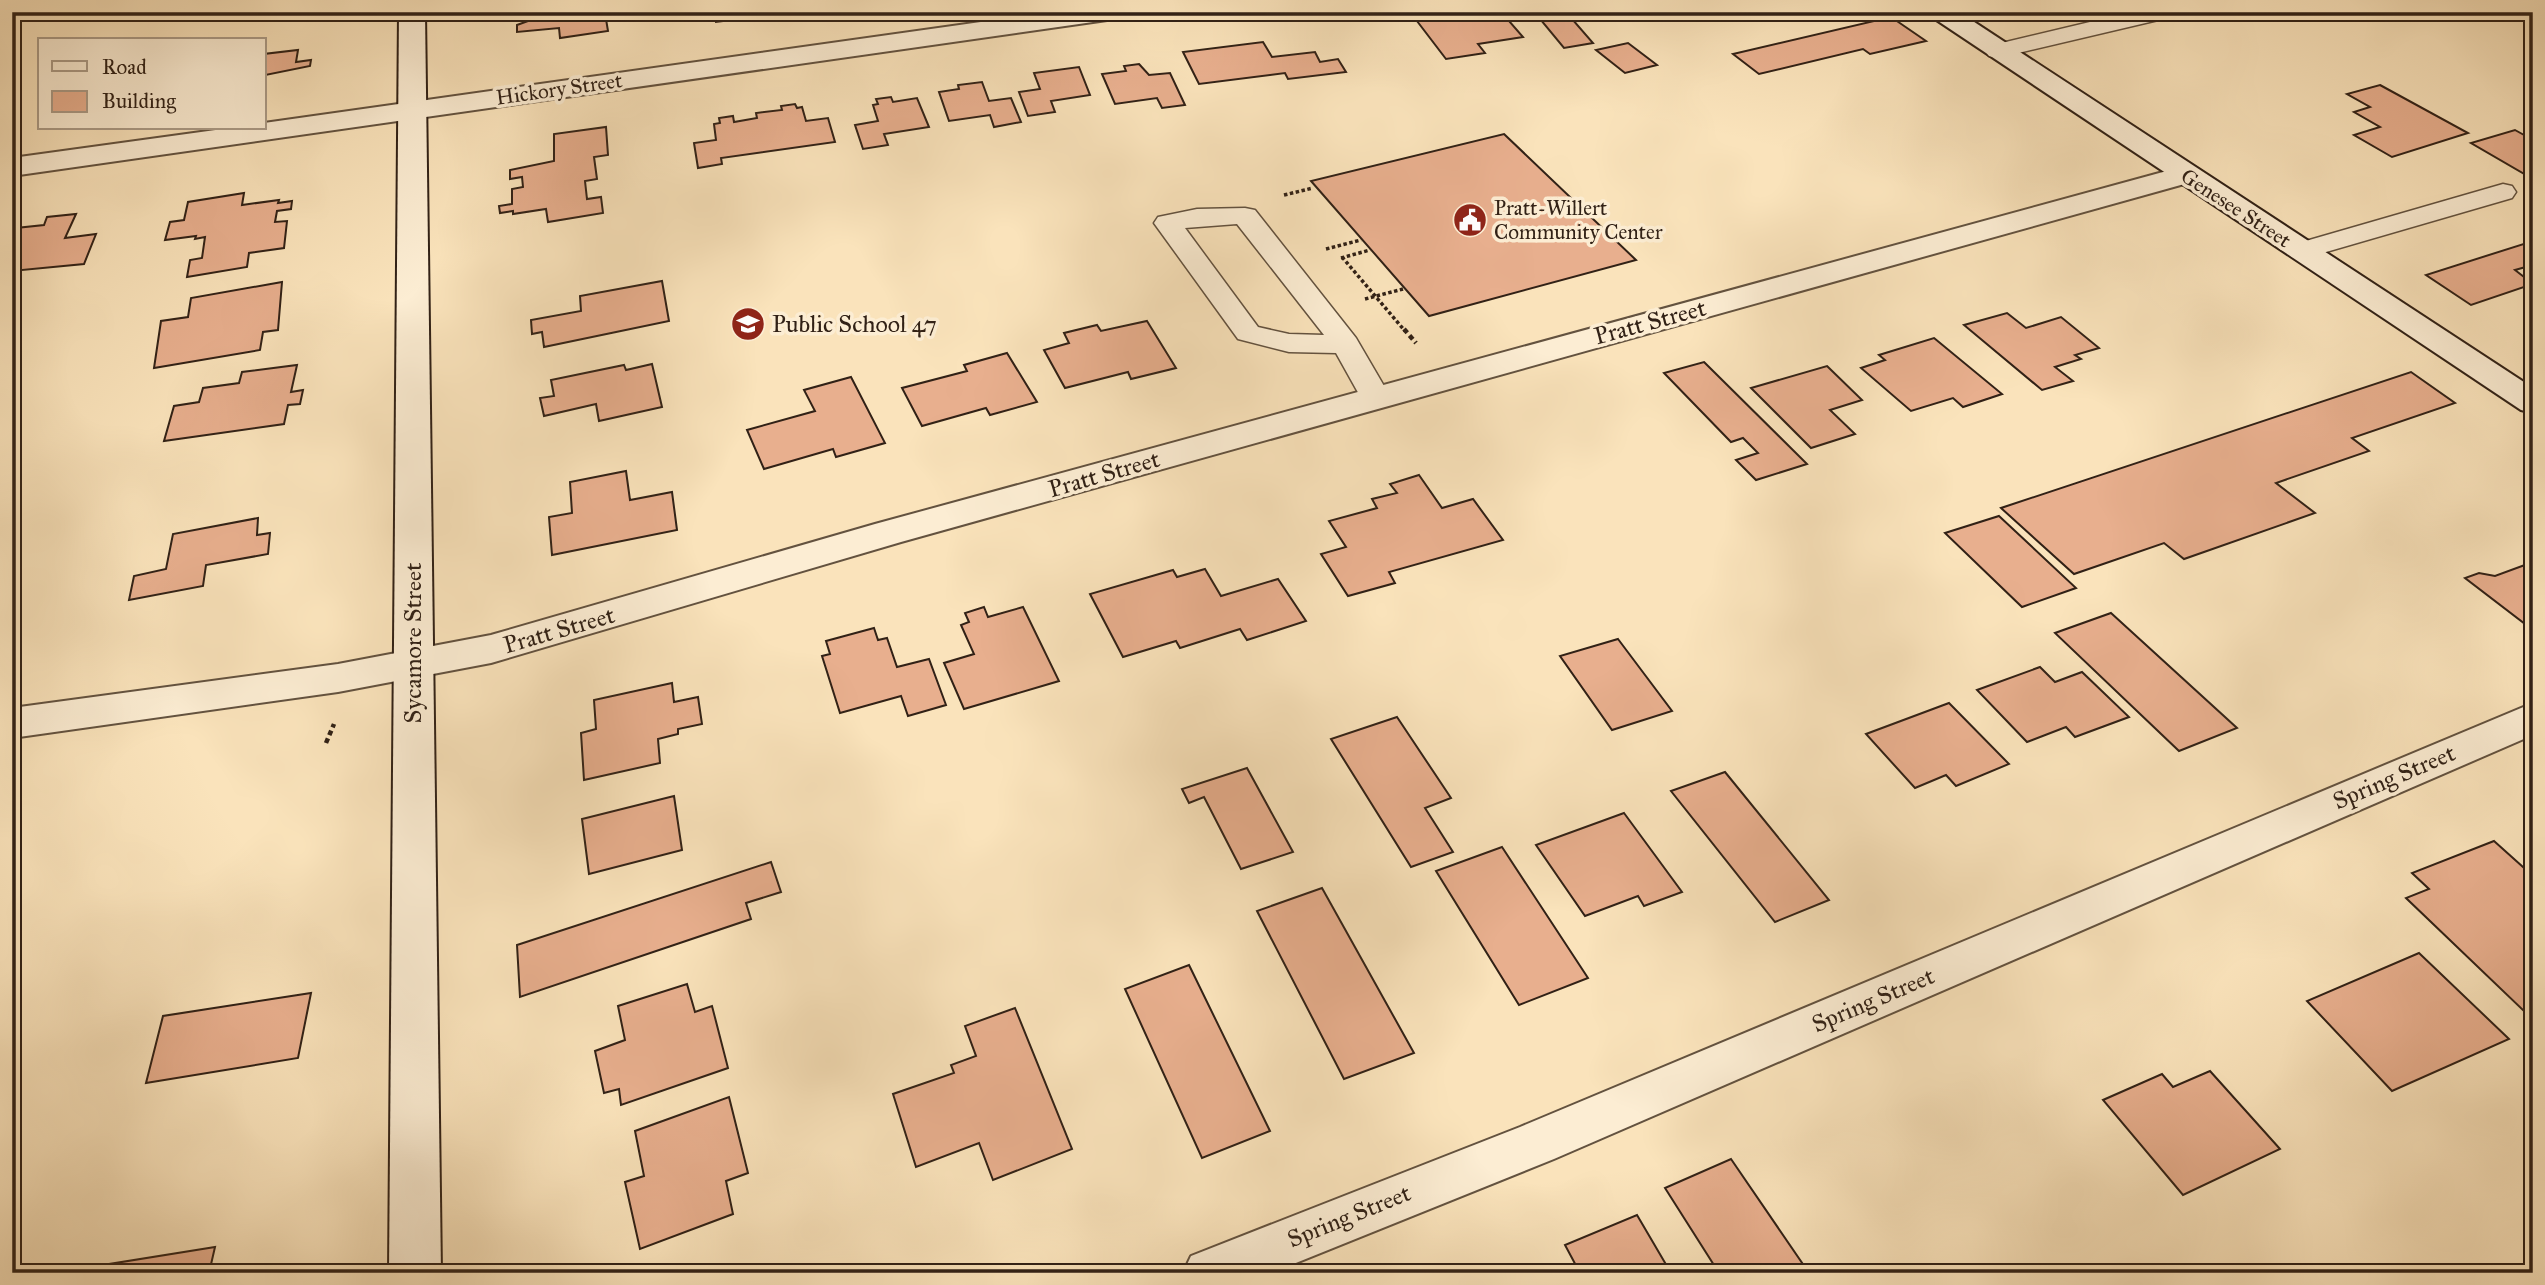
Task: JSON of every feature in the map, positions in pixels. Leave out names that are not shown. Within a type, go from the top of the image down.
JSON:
[{"type":"street","name":"Sycamore Street","points":[[412,12],[415,1273]]},
{"type":"street","name":"Hickory Street","points":[[12,167],[1107,12]]},
{"type":"street","name":"Genesee Street","points":[[1941,12],[2533,403]]},
{"type":"street","name":"Pratt Street","points":[[12,723],[413,666],[491,649],[888,534],[2185,175]]},
{"type":"street","name":"Spring Street","points":[[1209,1273],[1537,1143],[2533,718]]},
{"type":"lane","points":[[1997,51],[2163,12]]},
{"type":"lane","points":[[2301,251],[2503,192]]},
{"type":"lane","points":[[1346,344],[1289,343],[1248,333],[1168,223],[1196,217],[1245,216],[1346,344],[1376,398]]},
{"type":"path","points":[[2512,12],[2533,23]]},
{"type":"path","points":[[1286,195],[1314,188]]},
{"type":"path","points":[[1330,248],[1361,240]]},
{"type":"path","points":[[1370,250],[1340,258],[1422,350]]},
{"type":"path","points":[[1371,298],[1403,289]]},
{"type":"path","points":[[1388,318],[1394,317]]},
{"type":"building","points":[[517,12],[593,12],[594,20],[606,19],[608,31],[560,38],[559,28],[517,32],[517,25],[528,21],[528,15],[517,17]]},
{"type":"building","points":[[708,12],[747,12],[730,15],[732,20],[716,22],[715,17],[709,18]]},
{"type":"building","points":[[747,12],[773,12],[748,16]]},
{"type":"building","points":[[1474,12],[1477,17],[1503,14],[1523,37],[1478,44],[1485,53],[1446,59],[1417,21]]},
{"type":"building","points":[[1526,12],[1566,12],[1593,43],[1564,48],[1541,20],[1533,21]]},
{"type":"building","points":[[1891,17],[1926,41],[1870,54],[1863,49],[1759,74],[1733,54]]},
{"type":"building","points":[[1263,42],[1272,57],[1315,52],[1320,62],[1338,59],[1346,72],[1288,79],[1285,73],[1199,84],[1183,52]]},
{"type":"building","points":[[1628,43],[1657,65],[1625,73],[1596,50]]},
{"type":"building","points":[[298,50],[296,62],[311,60],[310,66],[266,75],[266,54]]},
{"type":"building","points":[[1139,64],[1149,75],[1170,73],[1185,105],[1162,108],[1157,98],[1115,104],[1102,74],[1126,71],[1124,66]]},
{"type":"building","points":[[1079,67],[1090,95],[1051,101],[1055,112],[1028,116],[1019,92],[1040,89],[1034,73]]},
{"type":"building","points":[[982,82],[989,101],[1011,98],[1021,122],[994,127],[990,115],[949,121],[939,92],[959,89],[958,85]]},
{"type":"building","points":[[2380,85],[2468,133],[2392,157],[2354,135],[2380,127],[2354,112],[2370,107],[2347,94]]},
{"type":"building","points":[[891,97],[893,102],[917,98],[929,127],[884,134],[888,145],[863,149],[855,125],[878,121],[873,105],[878,104],[876,99]]},
{"type":"building","points":[[795,104],[797,108],[802,107],[806,121],[828,118],[835,142],[721,158],[722,164],[698,168],[694,143],[716,140],[714,124],[720,123],[719,118],[733,116],[734,122],[757,118],[756,113],[782,110],[781,106]]},
{"type":"building","points":[[606,127],[608,155],[594,157],[597,179],[585,181],[587,199],[601,197],[603,213],[548,222],[546,209],[513,214],[513,211],[500,213],[499,206],[512,204],[512,189],[523,187],[522,177],[510,179],[510,170],[554,161],[554,134]]},
{"type":"building","points":[[2515,130],[2533,140],[2533,179],[2471,143]]},
{"type":"building","name":"Pratt-Willert Community Center","points":[[1504,134],[1636,260],[1429,316],[1311,181]]},
{"type":"building","points":[[244,193],[242,205],[292,201],[291,209],[277,211],[275,222],[287,221],[284,248],[249,253],[247,267],[187,277],[190,260],[202,258],[205,237],[165,240],[170,222],[184,220],[188,202]]},
{"type":"building","points":[[76,214],[65,238],[96,234],[84,264],[12,271],[12,235],[16,228],[44,225],[47,217]]},
{"type":"building","points":[[2533,241],[2533,265],[2515,270],[2533,284],[2471,305],[2426,275]]},
{"type":"building","points":[[662,281],[669,321],[544,347],[542,332],[532,334],[531,320],[581,311],[580,296]]},
{"type":"building","points":[[282,282],[278,330],[263,332],[260,350],[154,368],[161,321],[188,317],[191,298]]},
{"type":"building","points":[[2007,313],[2026,328],[2061,317],[2099,348],[2075,355],[2081,359],[2055,367],[2073,381],[2042,390],[1964,325]]},
{"type":"building","points":[[1147,321],[1176,368],[1131,379],[1128,372],[1065,388],[1044,350],[1069,343],[1064,333],[1097,325],[1101,331]]},
{"type":"building","points":[[1934,338],[2002,394],[1963,407],[1953,398],[1911,411],[1861,368],[1885,360],[1879,355]]},
{"type":"building","points":[[1007,353],[1037,402],[990,415],[986,408],[922,426],[902,388],[967,371],[964,365]]},
{"type":"building","points":[[1704,362],[1807,464],[1756,480],[1736,460],[1758,453],[1743,438],[1731,442],[1664,373]]},
{"type":"building","points":[[652,364],[662,407],[599,421],[596,404],[544,416],[540,398],[554,396],[551,380],[624,365],[626,370]]},
{"type":"building","points":[[297,365],[291,392],[303,390],[300,404],[288,405],[284,424],[164,441],[174,406],[199,402],[203,388],[239,383],[242,372]]},
{"type":"building","points":[[1827,366],[1862,400],[1830,410],[1855,434],[1811,448],[1751,388]]},
{"type":"building","points":[[2411,372],[2455,403],[2352,438],[2369,451],[2276,483],[2315,513],[2184,559],[2164,543],[2074,574],[2001,508]]},
{"type":"building","points":[[851,377],[885,443],[836,457],[833,449],[764,469],[747,430],[815,411],[804,390]]},
{"type":"building","points":[[626,471],[630,500],[672,492],[677,530],[552,555],[549,517],[572,513],[570,482]]},
{"type":"building","points":[[1419,475],[1442,508],[1473,499],[1503,540],[1389,572],[1395,583],[1348,596],[1321,554],[1346,547],[1329,521],[1377,508],[1372,499],[1397,493],[1390,484]]},
{"type":"building","points":[[1999,516],[2076,588],[2022,607],[1945,533]]},
{"type":"building","points":[[258,518],[257,535],[270,533],[268,554],[206,565],[203,586],[129,600],[134,576],[166,569],[173,534]]},
{"type":"building","points":[[2533,562],[2533,625],[2529,627],[2465,578],[2479,573],[2495,576]]},
{"type":"building","points":[[1205,569],[1221,596],[1278,579],[1306,621],[1247,640],[1240,629],[1180,648],[1176,641],[1123,657],[1090,594],[1173,570],[1177,577]]},
{"type":"building","points":[[984,607],[988,617],[1023,607],[1059,681],[964,709],[944,663],[974,654],[961,625],[969,622],[965,613]]},
{"type":"building","points":[[2111,613],[2237,728],[2179,751],[2055,633]]},
{"type":"building","points":[[874,628],[878,640],[887,638],[897,667],[929,659],[946,705],[908,716],[901,696],[840,713],[822,656],[830,654],[826,641]]},
{"type":"building","points":[[1618,639],[1672,711],[1612,730],[1560,656]]},
{"type":"building","points":[[2040,667],[2055,682],[2082,672],[2129,717],[2075,737],[2066,727],[2027,742],[1977,690]]},
{"type":"building","points":[[672,683],[674,702],[698,697],[702,724],[678,729],[678,734],[658,739],[660,763],[584,780],[581,733],[596,729],[594,700]]},
{"type":"building","points":[[1949,703],[2009,764],[1956,786],[1946,775],[1915,788],[1866,734]]},
{"type":"building","points":[[1397,717],[1451,798],[1425,808],[1453,852],[1411,867],[1331,739]]},
{"type":"building","points":[[1247,768],[1293,852],[1241,869],[1204,797],[1189,803],[1182,789]]},
{"type":"building","points":[[1725,772],[1829,900],[1775,922],[1671,791]]},
{"type":"building","points":[[674,796],[682,850],[589,874],[582,819]]},
{"type":"building","points":[[1624,813],[1682,892],[1644,906],[1638,896],[1585,916],[1536,845]]},
{"type":"building","points":[[2494,841],[2533,876],[2533,1011],[2526,1013],[2406,898],[2429,889],[2412,873]]},
{"type":"building","points":[[1502,847],[1588,978],[1519,1005],[1436,871]]},
{"type":"building","points":[[771,862],[781,892],[746,903],[751,919],[520,997],[517,945]]},
{"type":"building","points":[[1322,888],[1414,1053],[1344,1079],[1257,911]]},
{"type":"building","points":[[2419,953],[2509,1039],[2392,1091],[2307,1001]]},
{"type":"building","points":[[1189,965],[1270,1131],[1202,1158],[1125,989]]},
{"type":"building","points":[[687,984],[695,1012],[712,1006],[728,1068],[621,1105],[619,1089],[604,1093],[595,1051],[625,1040],[618,1006]]},
{"type":"building","points":[[311,993],[298,1058],[146,1083],[163,1016]]},
{"type":"building","points":[[1015,1008],[1072,1149],[993,1180],[979,1143],[916,1167],[893,1094],[954,1073],[951,1065],[976,1056],[965,1026]]},
{"type":"building","points":[[2210,1071],[2280,1149],[2183,1195],[2103,1100],[2162,1074],[2173,1087]]},
{"type":"building","points":[[729,1097],[748,1173],[726,1181],[733,1214],[640,1249],[625,1182],[644,1176],[635,1131]]},
{"type":"building","points":[[1731,1159],[1809,1273],[1719,1273],[1665,1188]]},
{"type":"building","points":[[1637,1215],[1671,1273],[1580,1273],[1565,1245]]},
{"type":"building","points":[[215,1247],[209,1273],[95,1273],[97,1266]]},
{"type":"place","name":"Pratt-Willert Community Center","points":[[1470,220]]},
{"type":"place","name":"Public School 47","points":[[748,324]]}]
